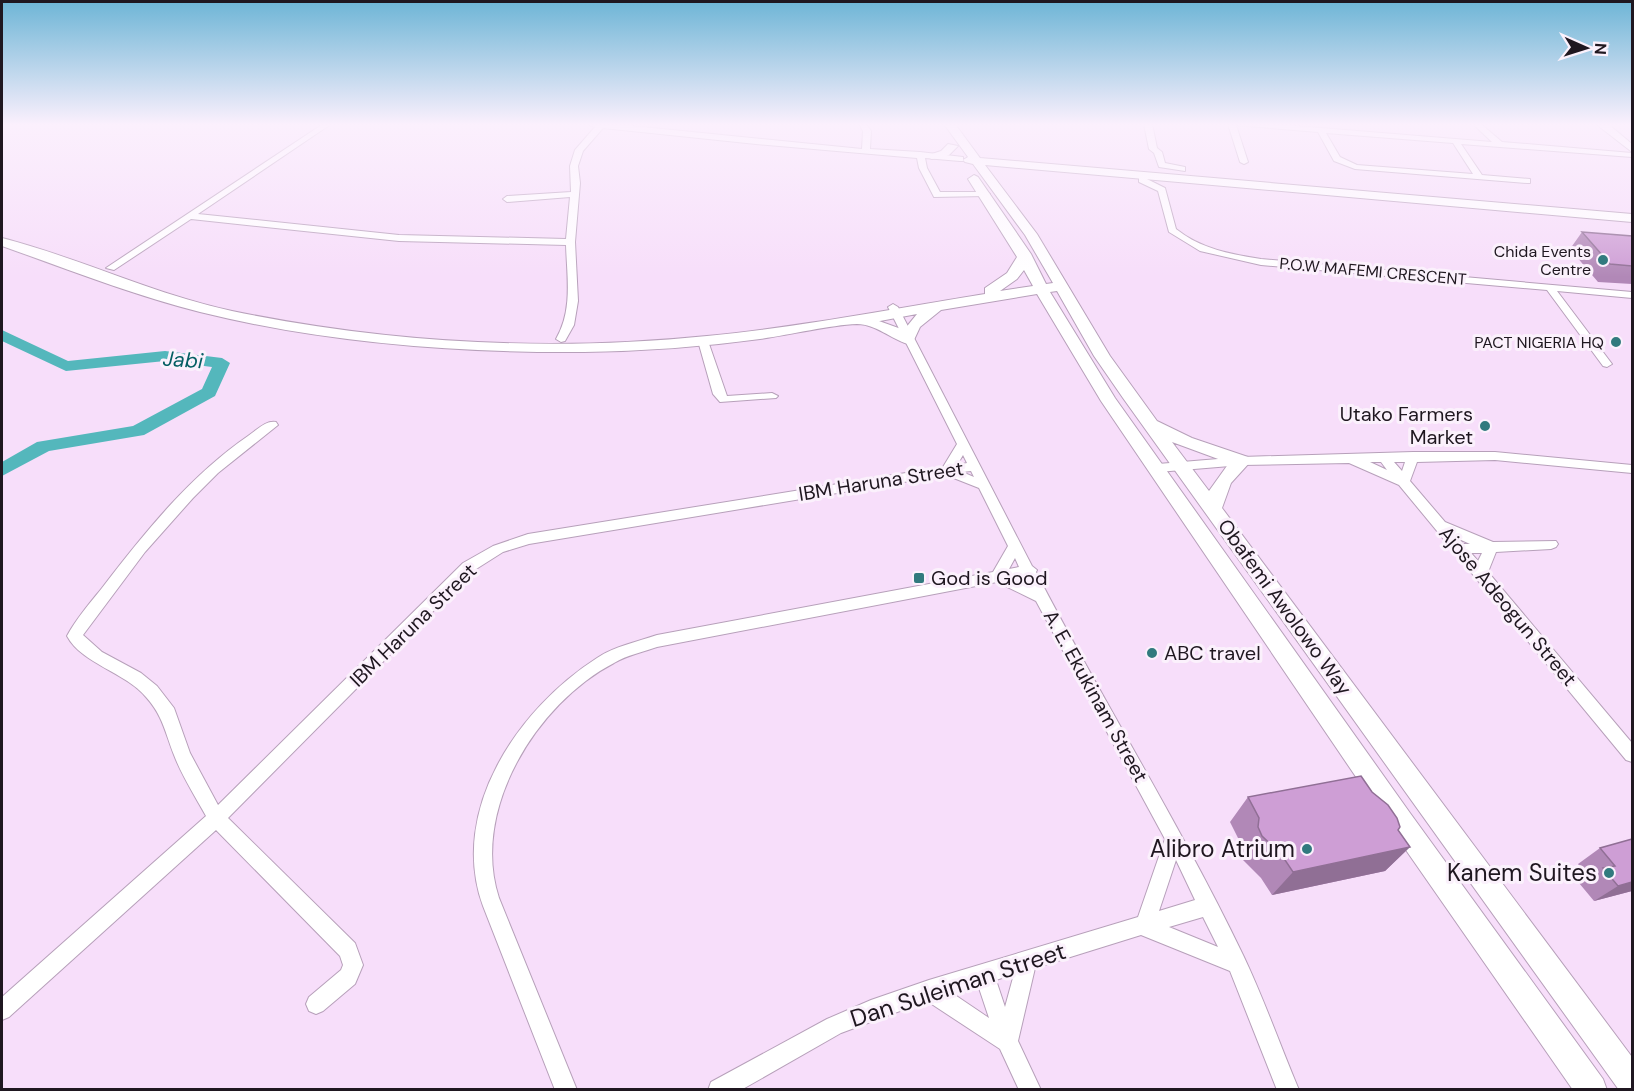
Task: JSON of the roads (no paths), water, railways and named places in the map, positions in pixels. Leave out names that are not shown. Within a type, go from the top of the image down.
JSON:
[{"type":"main road","name":"Obafemi Awolowo Way","points":[[979,175],[1031,234],[1051,284],[1057,316],[1102,391],[1158,468],[1374,783],[1592,1089]]},
{"type":"main road","points":[[992,192],[1017,175]]},
{"type":"main road","points":[[1088,175],[1142,180],[1166,186],[1632,220]]},
{"type":"main road","points":[[1117,175],[1632,220]]},
{"type":"main road","name":"Obafemi Awolowo Way","points":[[992,192],[1024,254],[1051,284],[1632,1082]]},
{"type":"main road","points":[[2,234],[173,289],[240,307],[443,344],[554,346],[704,341],[846,321],[894,310],[1051,284]]},
{"type":"main road","points":[[2,242],[157,297],[210,310],[306,329],[399,337],[561,339],[703,333],[938,306],[992,294],[1032,301],[1057,316]]},
{"type":"main road","points":[[992,294],[1017,272],[1024,254]]},
{"type":"main road","points":[[846,321],[878,324],[891,328],[908,339],[910,329],[915,322],[938,306]]},
{"type":"main road","points":[[1150,423],[1186,442],[1242,461]]},
{"type":"main road","points":[[1213,508],[1217,488],[1225,475],[1242,461]]},
{"type":"street","points":[[111,268],[251,175]]},
{"type":"street","points":[[561,339],[569,325],[573,301],[570,242],[575,194],[574,175]]},
{"type":"street","points":[[927,175],[937,195],[992,192]]},
{"type":"street","points":[[1453,175],[1527,181]]},
{"type":"street","name":"P.O.W MAFEMI CRESCENT","points":[[1166,186],[1172,230],[1192,244],[1224,256],[1261,262],[1632,295]]},
{"type":"street","points":[[507,200],[575,194]]},
{"type":"street","points":[[188,216],[399,238],[570,242]]},
{"type":"street","points":[[1550,288],[1607,364]]},
{"type":"street","name":"A. E. Ekukinam Street","points":[[894,310],[1030,570],[1064,641],[1174,838],[1237,964],[1288,1089]]},
{"type":"street","points":[[704,341],[719,394],[724,399],[772,396]]},
{"type":"street","points":[[272,425],[238,447],[203,477],[151,533],[74,636],[97,656],[136,677],[168,713],[182,755],[216,818],[285,884],[348,950],[352,964],[348,977],[316,1004]]},
{"type":"street","points":[[964,443],[946,471],[986,486]]},
{"type":"street","points":[[1348,458],[1404,482],[1413,456]]},
{"type":"street","points":[[1158,468],[1242,461],[1495,456],[1632,469]]},
{"type":"street","name":"Ajose Adeogun Street","points":[[1383,457],[1632,755]]},
{"type":"street","name":"IBM Haruna Street","points":[[2,1010],[216,818],[468,567],[498,549],[528,539],[976,466]]},
{"type":"street","points":[[1440,526],[1491,547]]},
{"type":"street","points":[[998,576],[1016,544]]},
{"type":"street","points":[[1459,549],[1551,544]]},
{"type":"street","points":[[1480,574],[1491,547]]},
{"type":"street","points":[[566,1089],[485,883],[484,841],[490,804],[507,764],[528,729],[563,693],[603,660],[657,641],[1030,570]]},
{"type":"street","points":[[998,576],[1043,598]]},
{"type":"street","points":[[1174,838],[1143,927],[1237,964]]},
{"type":"street","name":"Dan Suleiman Street","points":[[719,1089],[834,1026],[929,990],[1208,906]]},
{"type":"street","points":[[1007,1042],[1028,960]]},
{"type":"street","points":[[984,974],[1007,1042],[1030,1089]]},
{"type":"street","points":[[929,990],[1007,1042]]},
{"type":"waterway","name":"Jabi","points":[[2,335],[66,366],[165,356],[222,363],[209,392],[138,431],[44,446],[2,470]]},
{"type":"place","name":"Chida Events Centre","points":[[1603,260]]},
{"type":"place","name":"PACT NIGERIA HQ","points":[[1616,342]]},
{"type":"place","name":"Utako Farmers Market","points":[[1485,426]]},
{"type":"place","name":"God is Good","points":[[919,578]]},
{"type":"place","name":"ABC travel","points":[[1152,653]]},
{"type":"place","name":"Alibro Atrium","points":[[1307,849]]},
{"type":"place","name":"Kanem Suites","points":[[1609,873]]}]
